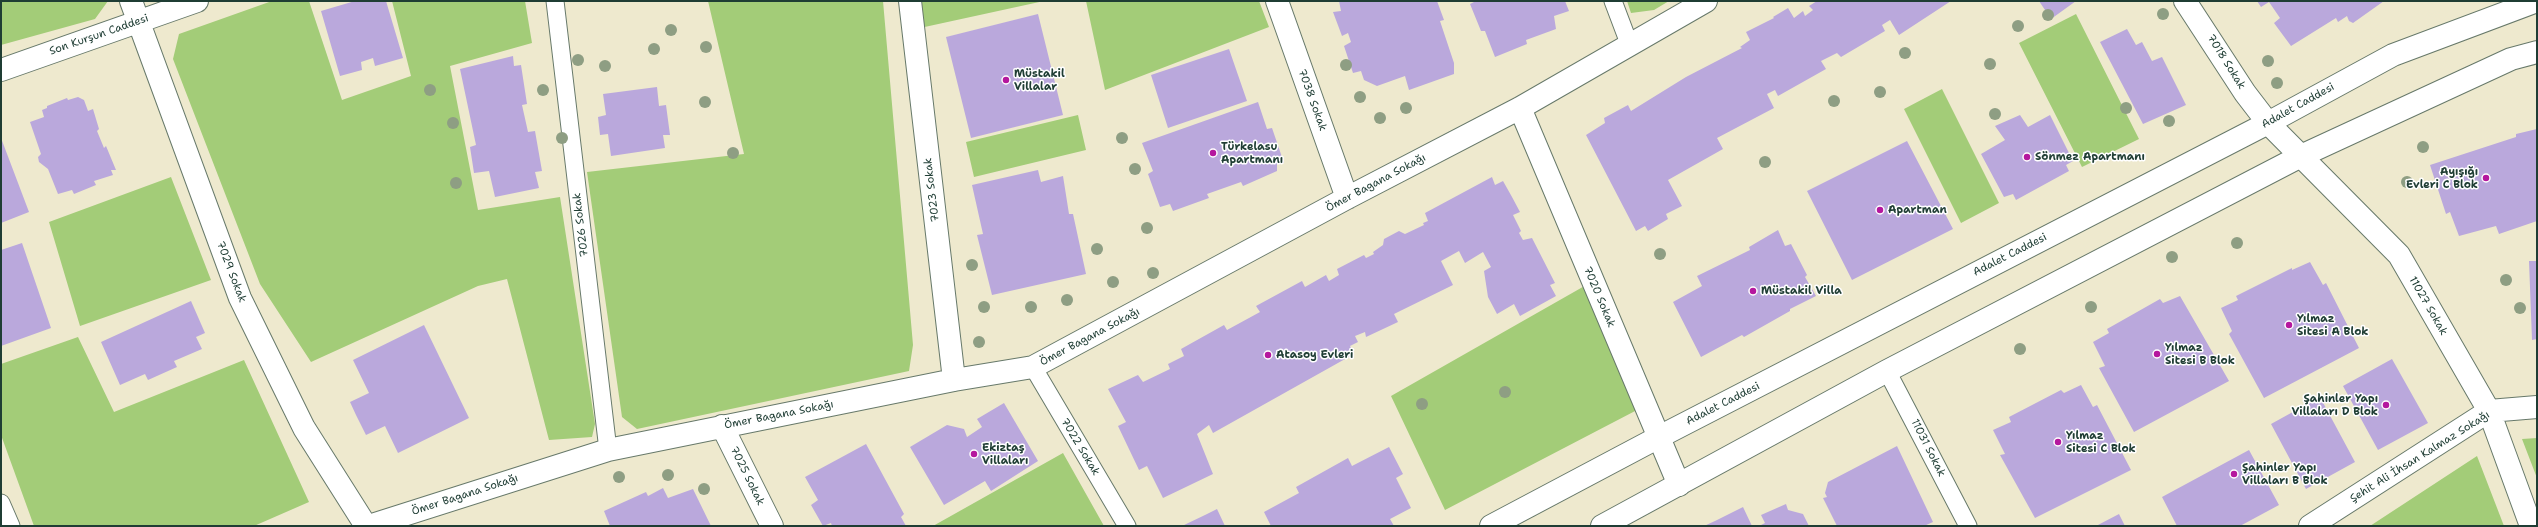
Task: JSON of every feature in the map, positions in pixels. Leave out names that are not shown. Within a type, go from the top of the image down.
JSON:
[{"type":"street","name":"7029 Sokak","points":[[131,1],[240,298],[304,428],[367,526]]},
{"type":"street","name":"Son Kurşun Caddesi","points":[[1,70],[197,1]]},
{"type":"street","name":"7023 Sokak","points":[[910,1],[954,380]]},
{"type":"street","name":"7038 Sokak","points":[[1277,1],[1347,198]]},
{"type":"street","name":"Ömer Bagana Sokağı","points":[[367,526],[608,450],[954,380],[1034,367],[1347,198],[1520,108],[1706,1]]},
{"type":"street","name":"7018 Sokak","points":[[2184,1],[2241,87],[2268,123]]},
{"type":"street","name":"Adalet Caddesi","points":[[1491,526],[1659,437],[2268,123],[2393,55],[2537,1]]},
{"type":"street","points":[[1602,526],[1887,371],[2301,156],[2511,59],[2537,52]]},
{"type":"street","name":"7020 Sokak","points":[[1520,108],[1679,485]]},
{"type":"street","name":"11027 Sokak","points":[[2268,123],[2399,255],[2489,411],[2531,526]]},
{"type":"street","name":"Şehit Ali İhsan Kalmaz Sokağı","points":[[2310,526],[2489,411],[2537,407]]},
{"type":"street","name":"7025 Sokak","points":[[722,426],[772,526]]},
{"type":"lane","name":"7026 Sokak","points":[[555,1],[608,450]]},
{"type":"lane","points":[[1613,1],[1630,46]]},
{"type":"lane","name":"7022 Sokak","points":[[1034,367],[1127,526]]},
{"type":"lane","name":"11031 Sokak","points":[[1887,371],[1968,526]]},
{"type":"lane","points":[[1,503],[11,526]]},
{"type":"green space","points":[[1,1],[108,1],[95,19],[1,45]]},
{"type":"green space","points":[[272,1],[309,1],[342,100],[411,76],[392,1],[525,1],[532,43],[450,66],[478,210],[560,197],[595,424],[592,437],[549,440],[507,279],[478,286],[311,362],[260,284],[173,59],[179,34]]},
{"type":"green space","points":[[708,1],[883,1],[913,345],[909,371],[637,429],[622,417],[587,172],[744,154]]},
{"type":"green space","points":[[917,1],[1044,1],[920,28]]},
{"type":"green space","points":[[1086,1],[1259,1],[1269,27],[1105,90]]},
{"type":"green space","points":[[1627,1],[1669,1],[1654,10],[1631,13]]},
{"type":"green space","points":[[2076,14],[2139,139],[2082,167],[2019,43]]},
{"type":"green space","points":[[1942,89],[1999,203],[1961,223],[1904,109]]},
{"type":"green space","points":[[1078,115],[1086,150],[974,177],[966,142]]},
{"type":"green space","points":[[171,177],[211,280],[80,326],[49,222]]},
{"type":"green space","points":[[1588,284],[1637,410],[1445,510],[1391,396]]},
{"type":"green space","points":[[78,337],[114,412],[244,360],[309,502],[254,526],[34,526],[1,435],[1,364]]},
{"type":"green space","points":[[2537,438],[2537,478],[2522,439]]},
{"type":"green space","points":[[1063,453],[1104,526],[933,526]]},
{"type":"green space","points":[[2477,456],[2504,526],[2370,526]]},
{"type":"building","points":[[355,1],[386,1],[403,58],[375,66],[373,58],[361,62],[362,70],[340,76],[321,11]]},
{"type":"building","points":[[1339,1],[1437,1],[1444,20],[1440,21],[1454,63],[1454,74],[1409,90],[1405,76],[1377,86],[1364,80],[1361,71],[1353,73],[1344,46],[1351,42],[1348,33],[1342,36],[1333,12],[1341,11]]},
{"type":"building","points":[[1476,1],[1565,1],[1569,11],[1554,16],[1556,29],[1526,40],[1527,44],[1495,57],[1485,31],[1481,31],[1470,4]]},
{"type":"building","points":[[1817,1],[1951,1],[1899,35],[1890,20],[1882,25],[1885,31],[1841,57],[1837,53],[1821,61],[1826,69],[1778,96],[1775,90],[1767,94],[1774,108],[1717,138],[1723,149],[1668,180],[1682,206],[1666,214],[1668,219],[1648,231],[1645,226],[1636,231],[1586,135],[1605,123],[1604,118],[1628,105],[1631,111],[1686,77],[1742,48],[1740,47],[1750,40],[1746,32],[1774,18],[1773,17],[1788,8],[1794,18],[1803,11],[1805,16],[1813,10],[1809,6]]},
{"type":"building","points":[[2039,1],[2076,1],[2051,19]]},
{"type":"building","points":[[2257,1],[2384,1],[2353,23],[2349,21],[2347,16],[2338,22],[2336,18],[2291,46],[2274,23],[2280,18],[2269,2],[2261,7]]},
{"type":"building","name":"Müstakil Villalar","points":[[1038,14],[1063,115],[971,138],[946,37]]},
{"type":"building","points":[[2127,29],[2136,45],[2142,42],[2152,61],[2162,57],[2186,105],[2143,124],[2100,42]]},
{"type":"building","points":[[1229,49],[1247,101],[1168,128],[1151,75]]},
{"type":"building","points":[[513,56],[514,66],[521,65],[527,104],[522,105],[528,132],[535,131],[542,171],[535,172],[539,188],[495,197],[489,171],[474,173],[470,147],[476,145],[460,69]]},
{"type":"building","points":[[657,87],[659,106],[666,105],[670,135],[663,135],[665,148],[611,156],[608,134],[600,135],[598,117],[606,115],[603,94]]},
{"type":"building","points":[[78,97],[84,100],[88,111],[93,109],[99,129],[97,131],[104,148],[106,146],[116,170],[111,170],[113,175],[94,181],[96,185],[74,194],[72,190],[58,194],[48,169],[39,162],[38,157],[41,154],[30,122],[44,117],[42,110],[47,108],[47,106],[67,98],[68,100]]},
{"type":"building","name":"Türkelasu Apartmanı","points":[[1258,102],[1267,129],[1272,128],[1284,163],[1277,163],[1277,171],[1243,186],[1241,182],[1207,194],[1209,198],[1173,211],[1170,204],[1160,207],[1148,174],[1153,171],[1142,143]]},
{"type":"building","name":"Sönmez Apartmanı","points":[[2020,115],[2028,127],[2050,115],[2073,161],[2066,165],[2069,171],[2016,200],[2013,194],[2004,197],[1981,154],[2005,140],[1995,126]]},
{"type":"building","name":"Ayışığı Evleri C Blok","points":[[2537,129],[2537,221],[2499,234],[2496,226],[2459,236],[2450,212],[2446,214],[2430,165],[2516,137],[2516,134]]},
{"type":"building","points":[[1,138],[29,212],[1,223]]},
{"type":"building","name":"Apartman","points":[[1907,141],[1953,229],[1852,280],[1807,191]]},
{"type":"building","points":[[1038,170],[1041,182],[1063,176],[1069,214],[1073,214],[1086,274],[992,295],[977,235],[983,234],[972,185]]},
{"type":"building","points":[[1492,177],[1495,185],[1503,181],[1512,197],[1520,212],[1513,215],[1521,231],[1519,233],[1523,240],[1532,238],[1555,283],[1550,285],[1556,296],[1520,316],[1514,304],[1497,314],[1488,297],[1484,271],[1491,267],[1483,252],[1465,263],[1459,251],[1441,261],[1453,285],[1394,314],[1398,322],[1366,337],[1365,332],[1355,336],[1358,342],[1350,346],[1354,354],[1213,433],[1209,425],[1197,434],[1213,474],[1163,498],[1147,466],[1139,470],[1118,426],[1126,422],[1108,389],[1138,375],[1143,382],[1170,369],[1168,364],[1184,356],[1181,349],[1224,325],[1227,330],[1260,312],[1256,306],[1302,281],[1305,287],[1326,275],[1329,281],[1339,275],[1337,269],[1364,255],[1366,258],[1374,254],[1373,252],[1383,245],[1384,239],[1399,231],[1405,234],[1424,225],[1423,223],[1428,221],[1425,213]]},
{"type":"building","name":"Müstakil Villa","points":[[1778,230],[1785,246],[1791,244],[1807,275],[1805,277],[1816,296],[1790,309],[1790,311],[1744,337],[1742,335],[1701,357],[1673,302],[1702,286],[1697,276],[1750,250],[1749,247]]},
{"type":"building","points":[[22,243],[51,328],[1,346],[1,250]]},
{"type":"building","points":[[2529,261],[2537,261],[2537,339],[2532,340]]},
{"type":"building","name":"Yılmaz Sitesi A Blok","points":[[2310,262],[2323,285],[2326,283],[2359,348],[2264,398],[2229,334],[2232,331],[2221,308],[2238,300],[2236,296],[2292,268],[2292,270]]},
{"type":"building","name":"Yılmaz Sitesi B Blok","points":[[2180,296],[2229,381],[2134,432],[2099,368],[2105,366],[2093,342],[2109,333],[2107,329],[2160,299],[2163,303]]},
{"type":"building","points":[[191,301],[205,333],[196,337],[202,349],[174,361],[177,367],[148,380],[145,374],[120,385],[101,342]]},
{"type":"building","points":[[424,325],[469,418],[398,453],[385,426],[366,435],[356,415],[350,402],[369,393],[353,360]]},
{"type":"building","name":"Şahinler Yapı Villaları D Blok","points":[[2392,359],[2428,423],[2378,450],[2343,386]]},
{"type":"building","name":"Yılmaz Sitesi C Blok","points":[[2081,385],[2093,407],[2097,405],[2131,470],[2035,518],[2000,455],[2005,454],[1993,430],[2011,422],[2009,417],[2061,390],[2064,393]]},
{"type":"building","points":[[2320,397],[2355,462],[2306,489],[2271,424]]},
{"type":"building","name":"Ekiztaş Villaları","points":[[1004,403],[1038,461],[991,491],[985,481],[944,505],[910,447],[947,425],[964,429],[967,437],[982,427],[977,419]]},
{"type":"building","points":[[866,444],[904,514],[901,517],[906,526],[832,526],[831,523],[823,526],[811,505],[818,500],[805,477]]},
{"type":"building","points":[[1897,446],[1933,522],[1924,526],[1837,526],[1823,498],[1827,497],[1825,493],[1828,482]]},
{"type":"building","points":[[1389,447],[1403,474],[1396,478],[1411,508],[1390,519],[1394,526],[1271,526],[1264,512],[1299,493],[1296,487],[1348,458],[1352,466]]},
{"type":"building","name":"Şahinler Yapı Villaları B Blok","points":[[2249,450],[2279,505],[2240,526],[2177,526],[2162,497]]},
{"type":"building","points":[[663,488],[668,498],[693,489],[711,526],[610,526],[604,511],[646,492],[648,496]]},
{"type":"building","points":[[1786,504],[1788,510],[1803,514],[1809,526],[1759,526],[1765,523],[1761,515]]},
{"type":"building","points":[[1743,507],[1752,526],[1704,526],[1715,521]]},
{"type":"building","points":[[1217,509],[1225,526],[1182,526],[1205,515]]},
{"type":"building","points":[[2119,514],[2125,526],[2096,526]]},
{"type":"place","name":"Müstakil Villalar","points":[[1006,80]]},
{"type":"place","name":"Türkelasu Apartmanı","points":[[1213,153]]},
{"type":"place","name":"Sönmez Apartmanı","points":[[2027,157]]},
{"type":"place","name":"Ayışığı Evleri C Blok","points":[[2486,178]]},
{"type":"place","name":"Apartman","points":[[1880,210]]},
{"type":"place","name":"Müstakil Villa","points":[[1753,291]]},
{"type":"place","name":"Yılmaz Sitesi A Blok","points":[[2289,325]]},
{"type":"place","name":"Yılmaz Sitesi B Blok","points":[[2157,354]]},
{"type":"place","name":"Atasoy Evleri","points":[[1268,355]]},
{"type":"place","name":"Şahinler Yapı Villaları D Blok","points":[[2386,405]]},
{"type":"place","name":"Yılmaz Sitesi C Blok","points":[[2058,442]]},
{"type":"place","name":"Ekiztaş Villaları","points":[[974,454]]},
{"type":"place","name":"Şahinler Yapı Villaları B Blok","points":[[2234,474]]}]
